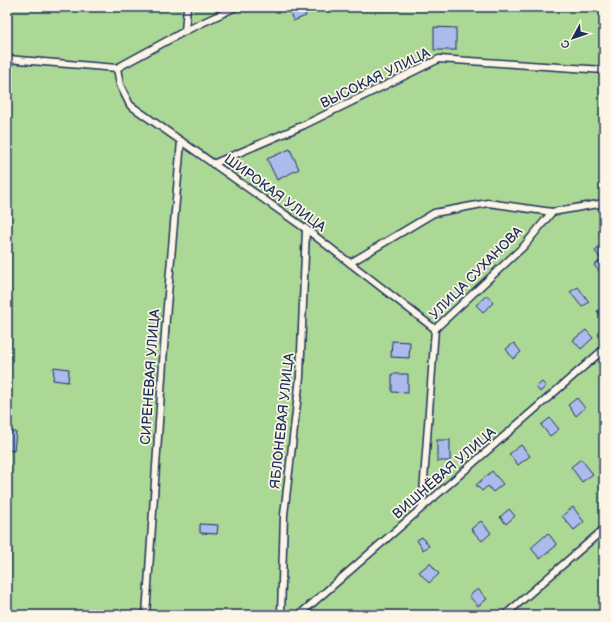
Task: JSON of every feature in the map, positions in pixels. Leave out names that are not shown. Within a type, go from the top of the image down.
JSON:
[{"type":"lane","points":[[185,31],[187,7]]},
{"type":"lane","points":[[7,59],[117,68],[185,31],[236,7]]},
{"type":"lane","name":"ВЫСОКАЯ УЛИЦА","points":[[213,164],[304,125],[439,59],[604,70]]},
{"type":"lane","name":"ШИРОКАЯ УЛИЦА","points":[[117,68],[120,85],[130,105],[306,229],[435,329]]},
{"type":"lane","name":"СИРЕНЕВАЯ УЛИЦА","points":[[146,615],[166,318],[181,141]]},
{"type":"lane","points":[[350,263],[434,213],[488,203],[552,212],[604,203]]},
{"type":"lane","name":"УЛИЦА СУХАНОВА","points":[[422,507],[435,329],[524,246],[552,212]]},
{"type":"lane","name":"ЯБЛОНЕВАЯ УЛИЦА","points":[[281,615],[284,515],[300,377],[306,229]]},
{"type":"lane","name":"ВИШНЁВАЯ УЛИЦА","points":[[299,615],[604,349]]},
{"type":"lane","points":[[505,615],[604,529]]},
{"type":"green space","points":[[7,7],[604,7],[604,615],[7,615]]},
{"type":"building","points":[[294,7],[302,7],[306,16],[293,21],[289,9]]},
{"type":"building","points":[[434,27],[456,28],[456,50],[434,50]]},
{"type":"building","points":[[290,149],[299,169],[277,180],[267,159]]},
{"type":"building","points":[[604,244],[604,255],[600,258],[595,251]]},
{"type":"building","points":[[604,258],[604,277],[594,265]]},
{"type":"building","points":[[578,287],[589,302],[582,307],[570,292]]},
{"type":"building","points":[[487,295],[493,303],[483,312],[476,305]]},
{"type":"building","points":[[604,306],[604,320],[597,311]]},
{"type":"building","points":[[586,330],[593,338],[581,349],[573,340]]},
{"type":"building","points":[[392,341],[410,342],[409,358],[391,357]]},
{"type":"building","points":[[514,343],[521,352],[513,359],[506,349]]},
{"type":"building","points":[[54,367],[69,369],[68,382],[53,380]]},
{"type":"building","points":[[392,374],[408,374],[408,393],[392,392]]},
{"type":"building","points":[[542,382],[546,386],[540,392],[536,387]]},
{"type":"building","points":[[577,398],[585,408],[576,416],[568,405]]},
{"type":"building","points":[[550,418],[559,429],[550,436],[541,425]]},
{"type":"building","points":[[7,431],[16,432],[14,451],[7,450]]},
{"type":"building","points":[[437,440],[450,440],[450,461],[437,461]]},
{"type":"building","points":[[521,445],[530,456],[518,465],[509,454]]},
{"type":"building","points":[[581,459],[593,474],[582,482],[571,467]]},
{"type":"building","points":[[492,471],[503,484],[493,492],[488,486],[482,491],[476,485]]},
{"type":"building","points":[[573,507],[584,522],[574,530],[562,516]]},
{"type":"building","points":[[509,509],[515,516],[506,524],[500,517]]},
{"type":"building","points":[[481,521],[491,533],[482,541],[471,529]]},
{"type":"building","points":[[200,524],[218,525],[217,534],[200,533]]},
{"type":"building","points":[[548,533],[557,545],[540,559],[531,548]]},
{"type":"building","points":[[422,537],[429,546],[423,550],[417,540]]},
{"type":"building","points":[[430,563],[439,574],[429,583],[419,572]]},
{"type":"building","points":[[478,589],[487,599],[478,606],[469,596]]}]
